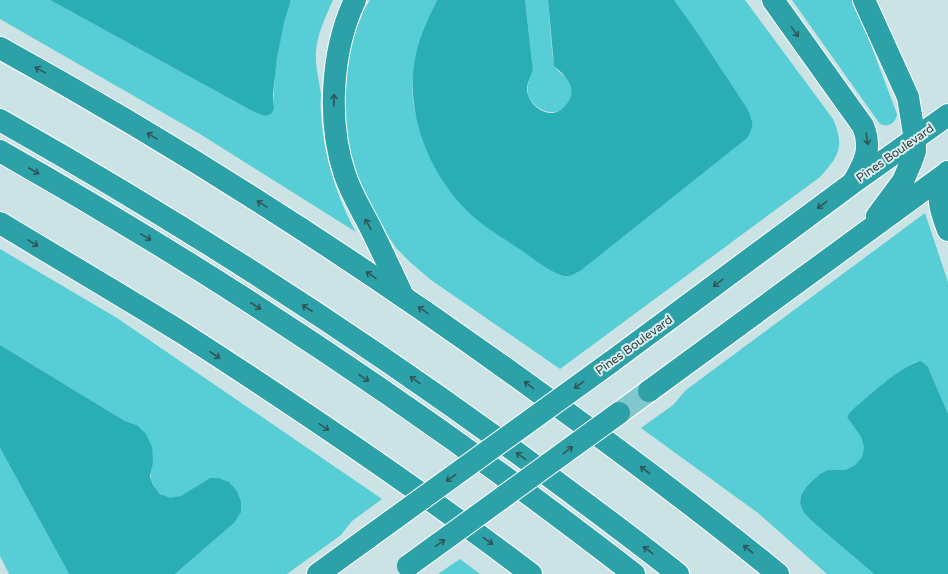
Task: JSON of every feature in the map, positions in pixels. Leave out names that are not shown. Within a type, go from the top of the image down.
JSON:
[{"type":"highway","points":[[355,0],[343,32],[335,84],[334,118],[337,143],[345,176],[403,297]]},
{"type":"highway","points":[[773,0],[863,126],[866,134],[868,149],[864,164],[854,182]]},
{"type":"highway","points":[[861,236],[903,181],[915,151],[915,140],[908,96],[864,0]]},
{"type":"highway","points":[[0,48],[54,78],[267,207],[466,339],[694,506],[778,574]]},
{"type":"highway","name":"Pines Boulevard","points":[[318,574],[611,362],[854,182],[948,116]]},
{"type":"highway","points":[[0,120],[206,242],[365,346],[475,422],[678,574]]},
{"type":"highway","points":[[0,151],[114,217],[300,334],[453,439],[634,574]]},
{"type":"highway","points":[[649,391],[948,172]]},
{"type":"highway","points":[[948,172],[942,182],[939,192],[939,203],[948,230]]},
{"type":"highway","points":[[0,223],[183,334],[260,384],[373,459],[531,574]]},
{"type":"highway","points":[[403,570],[619,413]]},
{"type":"main road","points":[[619,413],[649,391]]},
{"type":"shaded area","points":[[0,0],[50,0],[254,112],[264,116],[274,109],[276,67],[280,40],[291,0],[333,0],[320,32],[316,52],[321,94],[322,128],[324,143],[332,174],[342,204],[356,232],[200,134],[0,19]]},
{"type":"shaded area","points":[[50,0],[291,0],[284,23],[277,58],[273,94],[274,109],[271,114],[264,116],[254,112]]},
{"type":"shaded area","points":[[370,0],[437,0],[421,39],[414,65],[414,107],[421,134],[752,120],[747,108],[674,0],[745,0],[833,119],[839,137],[838,151],[832,163],[820,177],[560,369],[431,280],[411,263],[396,248],[368,205],[351,159],[344,130],[345,71],[351,42],[364,10]]},
{"type":"shaded area","points":[[437,0],[525,0],[533,70],[527,85],[527,92],[531,102],[535,106],[548,113],[553,113],[557,112],[566,105],[570,99],[571,89],[567,79],[554,66],[548,0],[674,0],[747,108],[752,120],[751,130],[747,138],[580,271],[569,276],[558,274],[493,232],[475,218],[459,202],[445,184],[433,164],[417,121],[413,99],[413,76],[416,54],[420,40]]},
{"type":"shaded area","points":[[525,0],[548,0],[555,67],[568,79],[572,91],[568,104],[564,109],[558,111],[545,111],[539,108],[533,103],[528,95],[528,83],[533,70]]},
{"type":"shaded area","points":[[792,0],[854,0],[897,114],[895,120],[891,124],[880,124]]},
{"type":"shaded area","points":[[925,213],[948,282],[948,414],[928,367],[915,362],[889,380],[849,413],[847,417],[861,437],[864,447],[862,457],[855,465],[845,470],[828,470],[807,486],[801,495],[800,504],[804,513],[814,523],[874,574],[827,574],[758,513],[641,428],[673,405],[686,390]]},
{"type":"shaded area","points":[[0,249],[117,318],[382,499],[352,521],[341,535],[287,574],[175,574],[234,523],[237,491],[223,480],[217,478],[206,481],[178,497],[170,498],[163,496],[157,490],[152,480],[151,457],[137,425],[125,421],[0,345]]},
{"type":"shaded area","points":[[0,345],[125,421],[137,425],[146,434],[152,447],[153,463],[150,476],[153,485],[160,494],[170,498],[181,496],[210,478],[219,478],[229,482],[237,491],[241,502],[241,512],[234,523],[175,574],[69,574],[0,448]]},
{"type":"shaded area","points":[[921,361],[928,367],[948,414],[948,574],[874,574],[804,513],[800,504],[801,495],[807,486],[820,474],[828,470],[845,470],[855,465],[862,457],[864,447],[861,437],[847,417],[849,413],[904,368]]},
{"type":"shaded area","points":[[0,448],[69,574],[9,574],[0,556]]},
{"type":"shaded area","points":[[460,559],[480,574],[438,574]]}]
